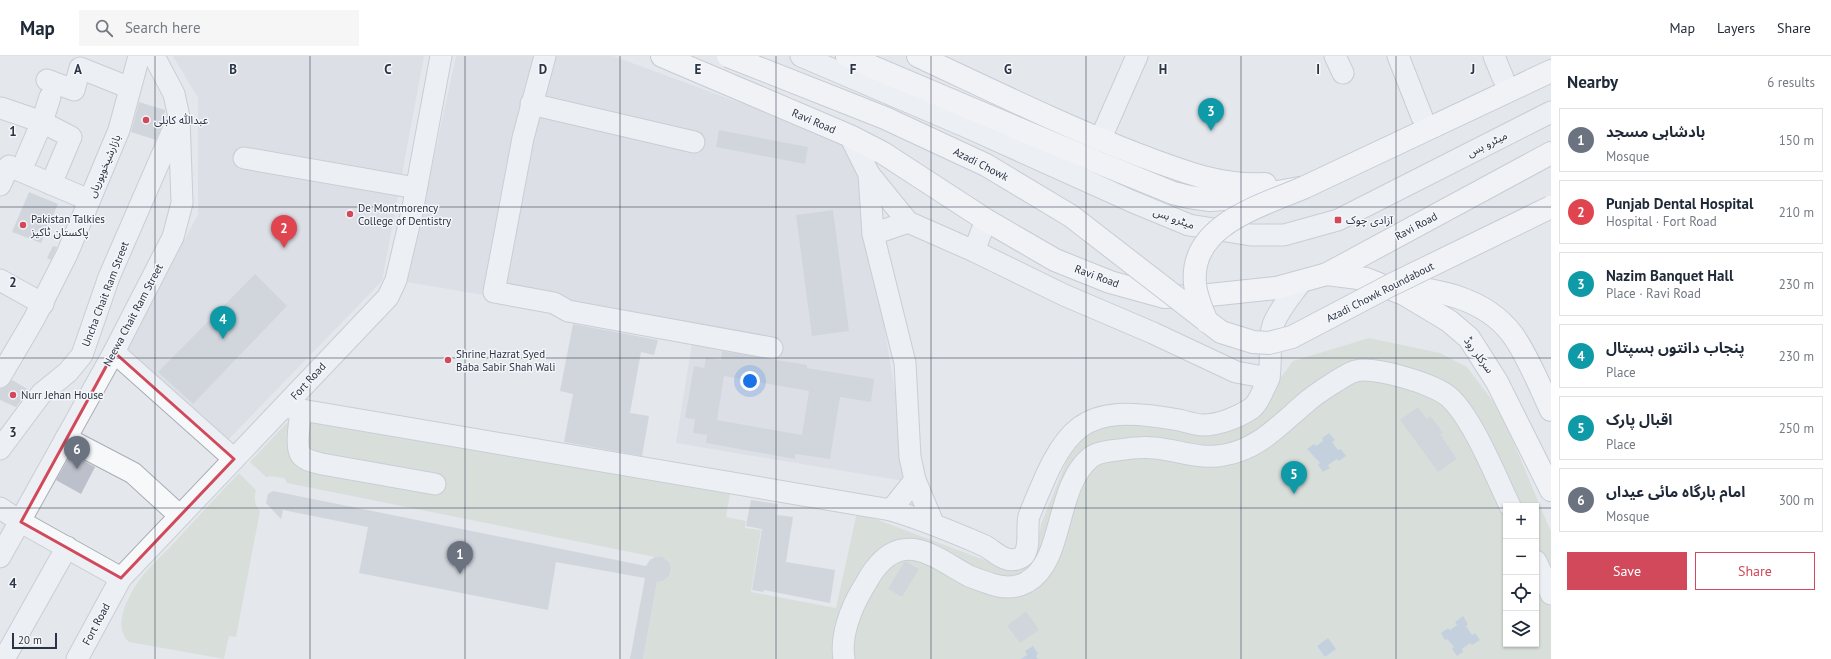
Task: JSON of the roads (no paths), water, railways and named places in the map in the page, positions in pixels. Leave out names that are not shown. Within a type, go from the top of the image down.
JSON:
[{"type":"main road","name":"Ravi Road","points":[[662,56],[850,136],[910,169],[986,220],[1055,260],[1110,282],[1164,297],[1200,296],[1276,288],[1327,274],[1551,153]]},
{"type":"main road","name":"Azadi Chowk","points":[[728,56],[885,118],[986,164],[1071,216],[1206,322]]},
{"type":"main road","points":[[847,56],[1102,164],[1184,196],[1210,200],[1232,200],[1305,187]]},
{"type":"main road","points":[[918,56],[1100,140],[1191,174],[1220,182],[1250,185],[1286,181],[1503,78],[1551,57]]},
{"type":"main road","points":[[1206,322],[1198,297],[1195,278],[1196,264],[1205,243],[1213,234],[1231,220],[1305,187],[1551,71]]},
{"type":"main road","name":"Azadi Chowk Roundabout","points":[[1206,322],[1221,332],[1244,340],[1262,343],[1280,341],[1292,337],[1391,285],[1551,207]]},
{"type":"main road","name":"سرکلر روڈ","points":[[1327,274],[1366,279],[1404,294],[1449,321],[1469,338],[1497,382],[1551,490]]},
{"type":"main road","points":[[1391,285],[1439,291],[1465,300],[1487,311],[1512,334],[1551,410]]},
{"type":"street","name":"بازارشیخوپوریاں","points":[[0,377],[43,304],[67,254],[118,130],[139,56]]},
{"type":"street","name":"Neewa Chait Ram Street","points":[[0,557],[21,522],[114,352],[173,237],[182,203],[179,117],[174,94],[154,56]]},
{"type":"street","name":"Fort Road","points":[[80,657],[121,578],[234,459],[292,409],[388,297],[396,280],[416,188],[441,56]]},
{"type":"street","points":[[545,56],[531,104],[494,292],[554,303],[568,311],[772,348]]},
{"type":"street","name":"میٹرو بس","points":[[801,56],[1189,225],[1251,235],[1284,235],[1338,220],[1551,112]]},
{"type":"street","points":[[1100,140],[1137,56]]},
{"type":"street","points":[[1398,56],[1422,117]]},
{"type":"street","points":[[1494,56],[1503,78]]},
{"type":"street","points":[[26,159],[42,122],[49,89],[74,90],[80,68],[130,88]]},
{"type":"street","points":[[531,104],[694,142]]},
{"type":"street","points":[[1,108],[42,122],[71,137],[51,184]]},
{"type":"street","name":"Uncha Chait Ram Street","points":[[0,449],[41,394],[68,372],[82,355],[109,277],[179,117]]},
{"type":"street","points":[[850,136],[869,174],[908,222],[974,251],[1064,295],[1153,333],[1236,372],[1269,378]]},
{"type":"street","points":[[244,158],[416,188]]},
{"type":"street","points":[[0,185],[8,166],[89,200]]},
{"type":"street","points":[[869,174],[873,234],[905,363],[910,457],[915,480],[933,523]]},
{"type":"street","points":[[974,251],[986,220]]},
{"type":"street","points":[[873,234],[908,222]]},
{"type":"street","points":[[0,280],[43,304]]},
{"type":"street","points":[[435,484],[306,460],[300,454],[292,409],[891,510],[933,523],[987,547],[1009,560],[1017,559],[1024,556],[1026,549],[1026,525],[1052,462],[1064,442],[1082,424],[1095,418],[1114,414],[1131,413],[1203,425],[1224,421],[1258,402],[1269,378],[1273,327],[1280,310],[1301,282]]},
{"type":"street","points":[[114,352],[234,459]]},
{"type":"street","points":[[844,659],[843,648],[845,631],[858,596],[875,568],[898,550],[912,549],[926,551],[970,577],[997,586],[1012,588],[1027,582],[1040,572],[1048,558],[1070,490],[1080,468],[1093,455],[1107,451],[1132,448],[1154,448],[1192,455],[1222,456],[1244,450],[1273,433],[1310,399],[1357,371],[1386,373],[1418,381],[1448,396],[1468,420],[1509,503]]},
{"type":"street","points":[[66,438],[133,474],[180,516]]},
{"type":"street","points":[[891,510],[915,480]]},
{"type":"street","points":[[0,508],[21,522],[121,578]]},
{"type":"street","points":[[6,657],[67,547]]},
{"type":"street","points":[[1539,568],[1551,594]]},
{"type":"water","points":[[1329,433],[1335,440],[1332,442],[1338,450],[1341,449],[1346,456],[1339,461],[1337,459],[1328,465],[1330,468],[1323,472],[1318,465],[1320,463],[1307,449],[1314,444],[1316,446],[1323,441],[1322,438]]},
{"type":"water","points":[[1463,616],[1468,624],[1466,626],[1472,635],[1475,633],[1480,640],[1472,645],[1470,643],[1462,649],[1463,652],[1457,656],[1452,649],[1454,647],[1447,639],[1445,640],[1441,633],[1448,628],[1450,630],[1457,625],[1455,622]]},
{"type":"water","points":[[1328,638],[1336,649],[1325,657],[1317,646]]},
{"type":"water","points":[[1033,646],[1038,654],[1036,656],[1038,659],[1021,659],[1027,655],[1025,651]]},
{"type":"place","name":"عبدﷲ کابلی","points":[[146,120]]},
{"type":"place","name":"Nazim Banquet Hall","points":[[1211,131]]},
{"type":"place","name":"De Montmorency College of Dentistry","points":[[350,214]]},
{"type":"place","name":"آزادی چوک","points":[[1338,220]]},
{"type":"place","name":"Pakistan Talkies پاکستان ٹاکیز","points":[[23,225]]},
{"type":"place","name":"Punjab Dental Hospital","points":[[284,248]]},
{"type":"place","name":"پنجاب دانتوں ہسپتال","points":[[223,339]]},
{"type":"place","name":"Shrine Hazrat Syed Baba Sabir Shah Wali","points":[[448,360]]},
{"type":"place","name":"Nurr Jehan House","points":[[13,395]]},
{"type":"place","name":"امام بارگاہ مائی عیداں","points":[[77,469]]},
{"type":"place","name":"اقبال پارک","points":[[1294,494]]},
{"type":"place","name":"بادشاہی مسجد","points":[[460,574]]}]
